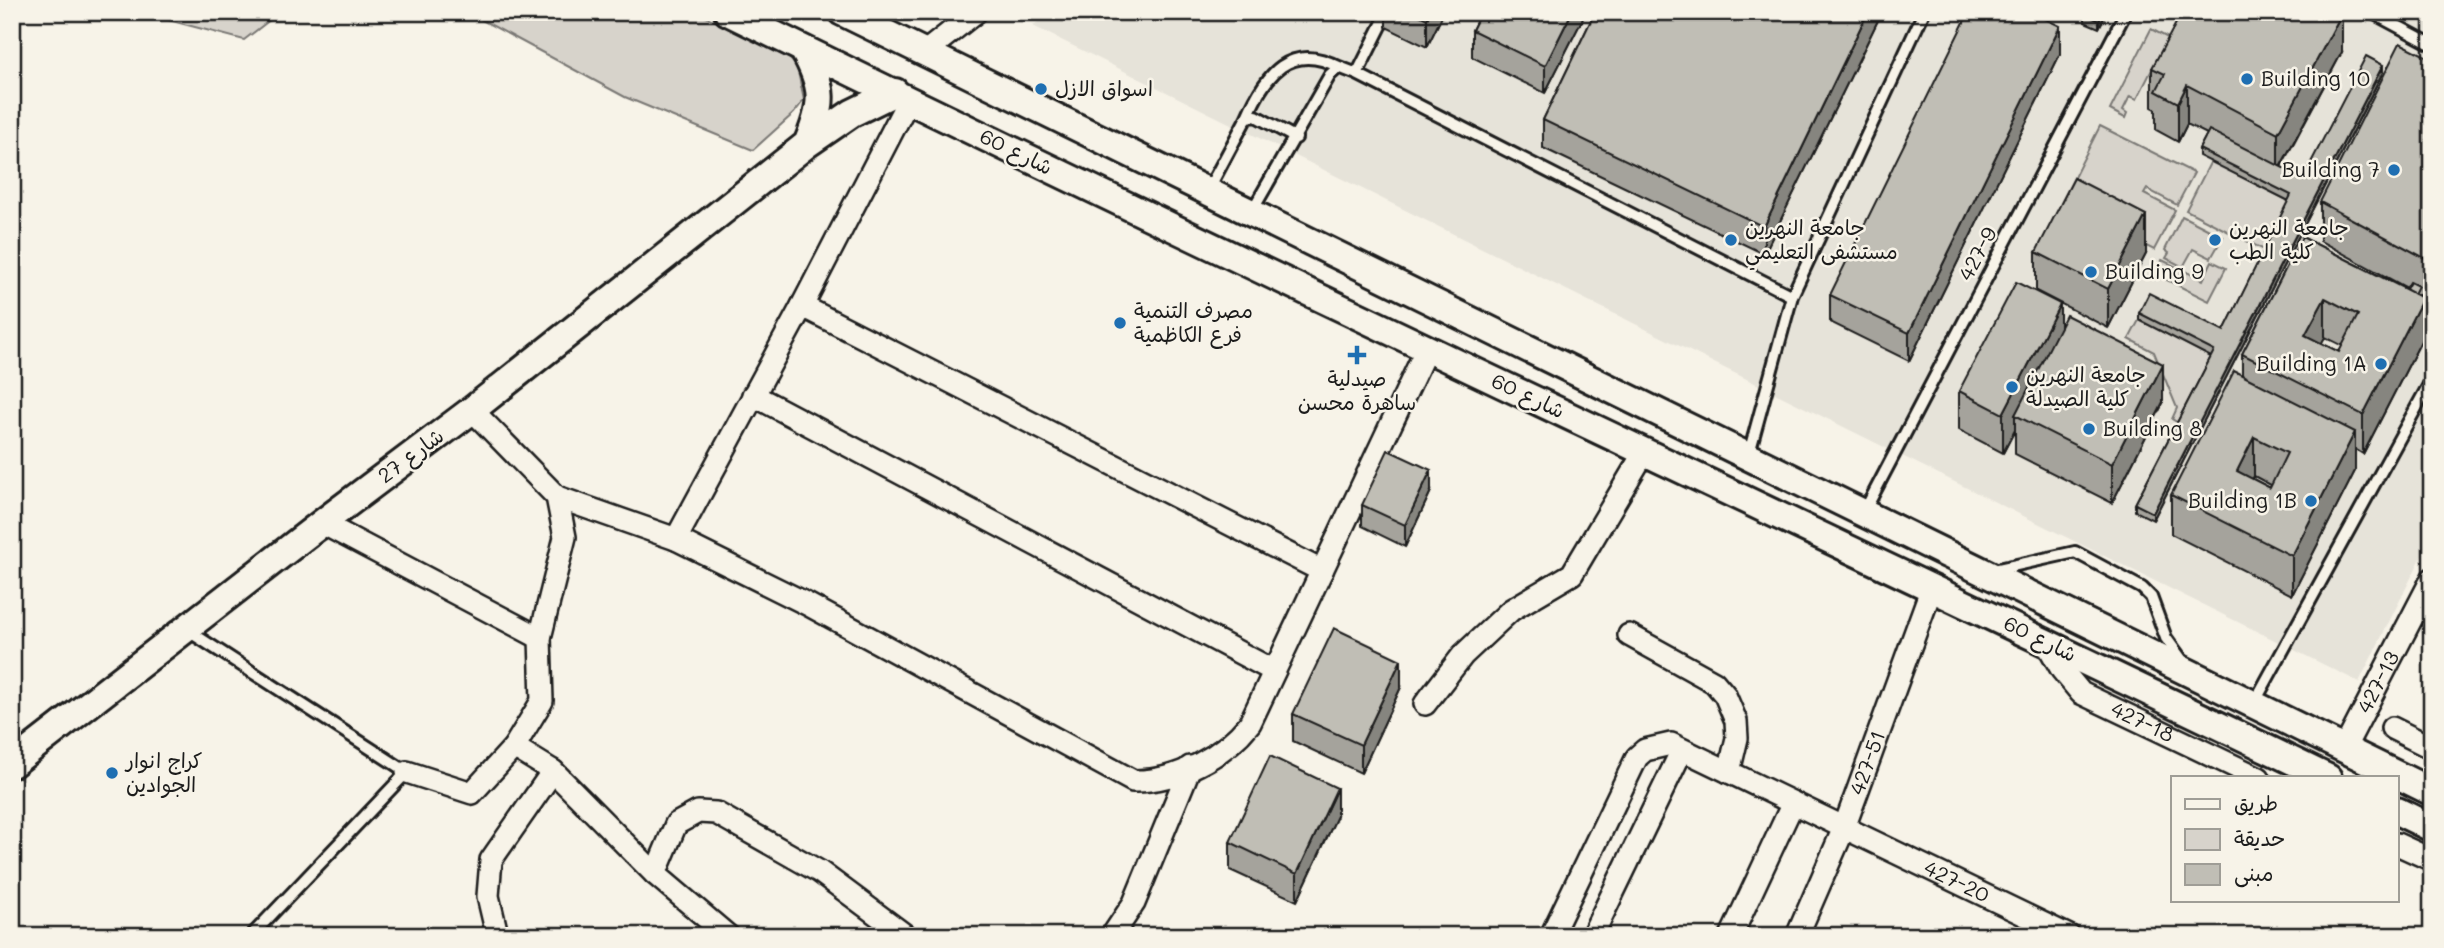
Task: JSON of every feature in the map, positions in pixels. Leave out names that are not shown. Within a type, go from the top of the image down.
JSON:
[{"type":"street","name":"شارع 60","points":[[728,12],[1067,178],[2324,776]]},
{"type":"street","name":"شارع 60","points":[[842,12],[2253,705],[2427,786]]},
{"type":"street","points":[[924,53],[976,12]]},
{"type":"street","points":[[803,49],[817,73],[821,98],[818,118],[807,144]]},
{"type":"street","points":[[676,540],[802,306],[902,96]]},
{"type":"street","name":"شارع 27","points":[[12,764],[472,410],[807,144],[852,113],[902,96]]},
{"type":"street","points":[[802,306],[1321,571]]},
{"type":"street","points":[[472,410],[557,497],[676,540],[807,604],[1133,780],[1161,778],[1190,767],[1225,748],[1238,738],[1250,723],[1427,348]]},
{"type":"street","points":[[753,395],[1274,671]]},
{"type":"street","points":[[1426,704],[1463,655],[1511,610],[1572,574],[1644,451]]},
{"type":"street","points":[[407,772],[472,793],[514,747],[542,701],[540,638],[565,537],[557,497]]},
{"type":"street","points":[[322,523],[540,638]]},
{"type":"street","name":"427-13","points":[[2344,749],[2432,579]]},
{"type":"street","name":"427-51","points":[[1797,936],[1844,828],[1931,587]]},
{"type":"street","points":[[1629,635],[1714,682],[1724,695],[1737,721],[1737,738],[1729,772]]},
{"type":"street","name":"427-18","points":[[2046,642],[2062,670],[2081,693],[2255,776]]},
{"type":"street","points":[[2392,728],[2432,748]]},
{"type":"street","points":[[1551,936],[1637,757],[1645,750],[1671,744],[1682,750],[1592,936]]},
{"type":"street","points":[[514,747],[553,771],[655,874],[728,936]]},
{"type":"street","name":"427-20","points":[[1682,750],[1844,828],[2029,927],[2069,936]]},
{"type":"street","points":[[1112,936],[1134,903],[1190,767]]},
{"type":"street","points":[[501,936],[496,930],[488,896],[491,860],[553,771]]},
{"type":"street","points":[[1731,936],[1793,803]]},
{"type":"street","points":[[655,874],[676,824],[698,811],[716,813],[820,872],[906,936]]},
{"type":"street","points":[[2398,811],[2432,828]]},
{"type":"street","points":[[2398,844],[2432,860]]},
{"type":"lane","points":[[1357,74],[1388,12]]},
{"type":"lane","points":[[1748,457],[1791,296],[1924,12]]},
{"type":"lane","name":"427-9","points":[[1864,514],[2126,12]]},
{"type":"lane","points":[[2371,12],[2431,44]]},
{"type":"lane","points":[[1207,192],[1269,76],[1280,66],[1294,61],[1321,58],[1791,296]]},
{"type":"lane","points":[[1251,213],[1330,75],[1339,67]]},
{"type":"lane","points":[[1247,117],[1256,116],[1296,138]]},
{"type":"lane","points":[[2253,705],[2432,379]]},
{"type":"lane","points":[[1982,572],[2075,552],[2142,588],[2151,597],[2166,638],[2191,674]]},
{"type":"lane","points":[[186,629],[407,772],[251,936]]},
{"type":"shaded area","points":[[1049,12],[2432,12],[2432,536],[2359,682],[1033,26]]},
{"type":"green space","points":[[138,12],[280,12],[244,40]]},
{"type":"green space","points":[[467,12],[696,12],[785,53],[797,67],[804,100],[794,113],[753,150],[625,97]]},
{"type":"green space","points":[[2151,29],[2168,38],[2137,99],[2130,96],[2123,110],[2127,113],[2125,118],[2110,110]]},
{"type":"green space","points":[[2100,126],[2194,173],[2177,205],[2147,189],[2144,194],[2175,210],[2154,250],[2061,203]]},
{"type":"green space","points":[[2211,161],[2291,202],[2266,251],[2186,210]]},
{"type":"green space","points":[[2182,216],[2223,237],[2211,258],[2193,249],[2183,267],[2166,258],[2169,253],[2165,250]]},
{"type":"green space","points":[[2162,260],[2203,280],[2212,261],[2226,268],[2209,301],[2155,274]]},
{"type":"green space","points":[[2139,320],[2214,358],[2180,424],[2172,419],[2177,408],[2154,352],[2129,339]]},
{"type":"building","points":[[1413,12],[1430,12],[1427,19]]},
{"type":"building","points":[[1481,12],[1572,12],[1545,66],[1472,30]]},
{"type":"building","points":[[1595,12],[1868,12],[1764,227],[1543,120]]},
{"type":"building","points":[[1969,12],[2031,12],[2060,26],[1909,333],[1830,295]]},
{"type":"building","points":[[2103,12],[2099,21],[2085,14]]},
{"type":"building","name":"Building 10","points":[[2182,12],[2342,13],[2278,133],[2187,85],[2178,103],[2156,91],[2165,74],[2152,68]]},
{"type":"building","name":"Building 7","points":[[2400,43],[2432,59],[2432,262],[2320,202]]},
{"type":"building","points":[[2366,56],[2383,65],[2153,513],[2135,504],[2214,351],[2139,313],[2149,293],[2224,331],[2291,195],[2199,149],[2209,130],[2303,178]]},
{"type":"building","points":[[2074,178],[2146,215],[2108,289],[2036,252]]},
{"type":"building","points":[[2302,237],[2423,298],[2363,415],[2242,354]],"holes":[[[2325,298],[2358,315],[2339,352],[2305,335]]]},
{"type":"building","points":[[2016,282],[2060,304],[2003,414],[1959,391]]},
{"type":"building","points":[[2410,282],[2418,286],[2414,294],[2406,289]]},
{"type":"building","points":[[2066,315],[2163,364],[2112,464],[2015,415]]},
{"type":"building","points":[[2234,371],[2355,432],[2292,556],[2171,495]],"holes":[[[2254,437],[2287,453],[2270,488],[2237,471]]]},
{"type":"building","points":[[1388,450],[1431,470],[1405,525],[1362,505]]},
{"type":"building","points":[[1334,628],[1401,660],[1361,745],[1293,714]]},
{"type":"building","points":[[1270,756],[1337,788],[1297,874],[1230,842]]},
{"type":"place","name":"Building 10","points":[[2247,79]]},
{"type":"place","name":"اسواق الازل","points":[[1041,89]]},
{"type":"place","name":"Building 7","points":[[2394,170]]},
{"type":"place","name":"جامعة النهرين مستشفى التعليمي","points":[[1731,240]]},
{"type":"place","name":"جامعة النهرين كلية الطب","points":[[2215,240]]},
{"type":"place","name":"Building 9","points":[[2091,272]]},
{"type":"place","name":"مصرف التنمية فرع الكاظمية","points":[[1120,323]]},
{"type":"place","name":"صيدلية ساهرة محسن","points":[[1357,355]]},
{"type":"place","name":"Building 1A","points":[[2381,364]]},
{"type":"place","name":"جامعة النهرين كلية الصيدلة","points":[[2012,387]]},
{"type":"place","name":"Building 8","points":[[2089,429]]},
{"type":"place","name":"Building 1B","points":[[2311,501]]},
{"type":"place","name":"كراج انوار الجوادين","points":[[112,773]]}]
